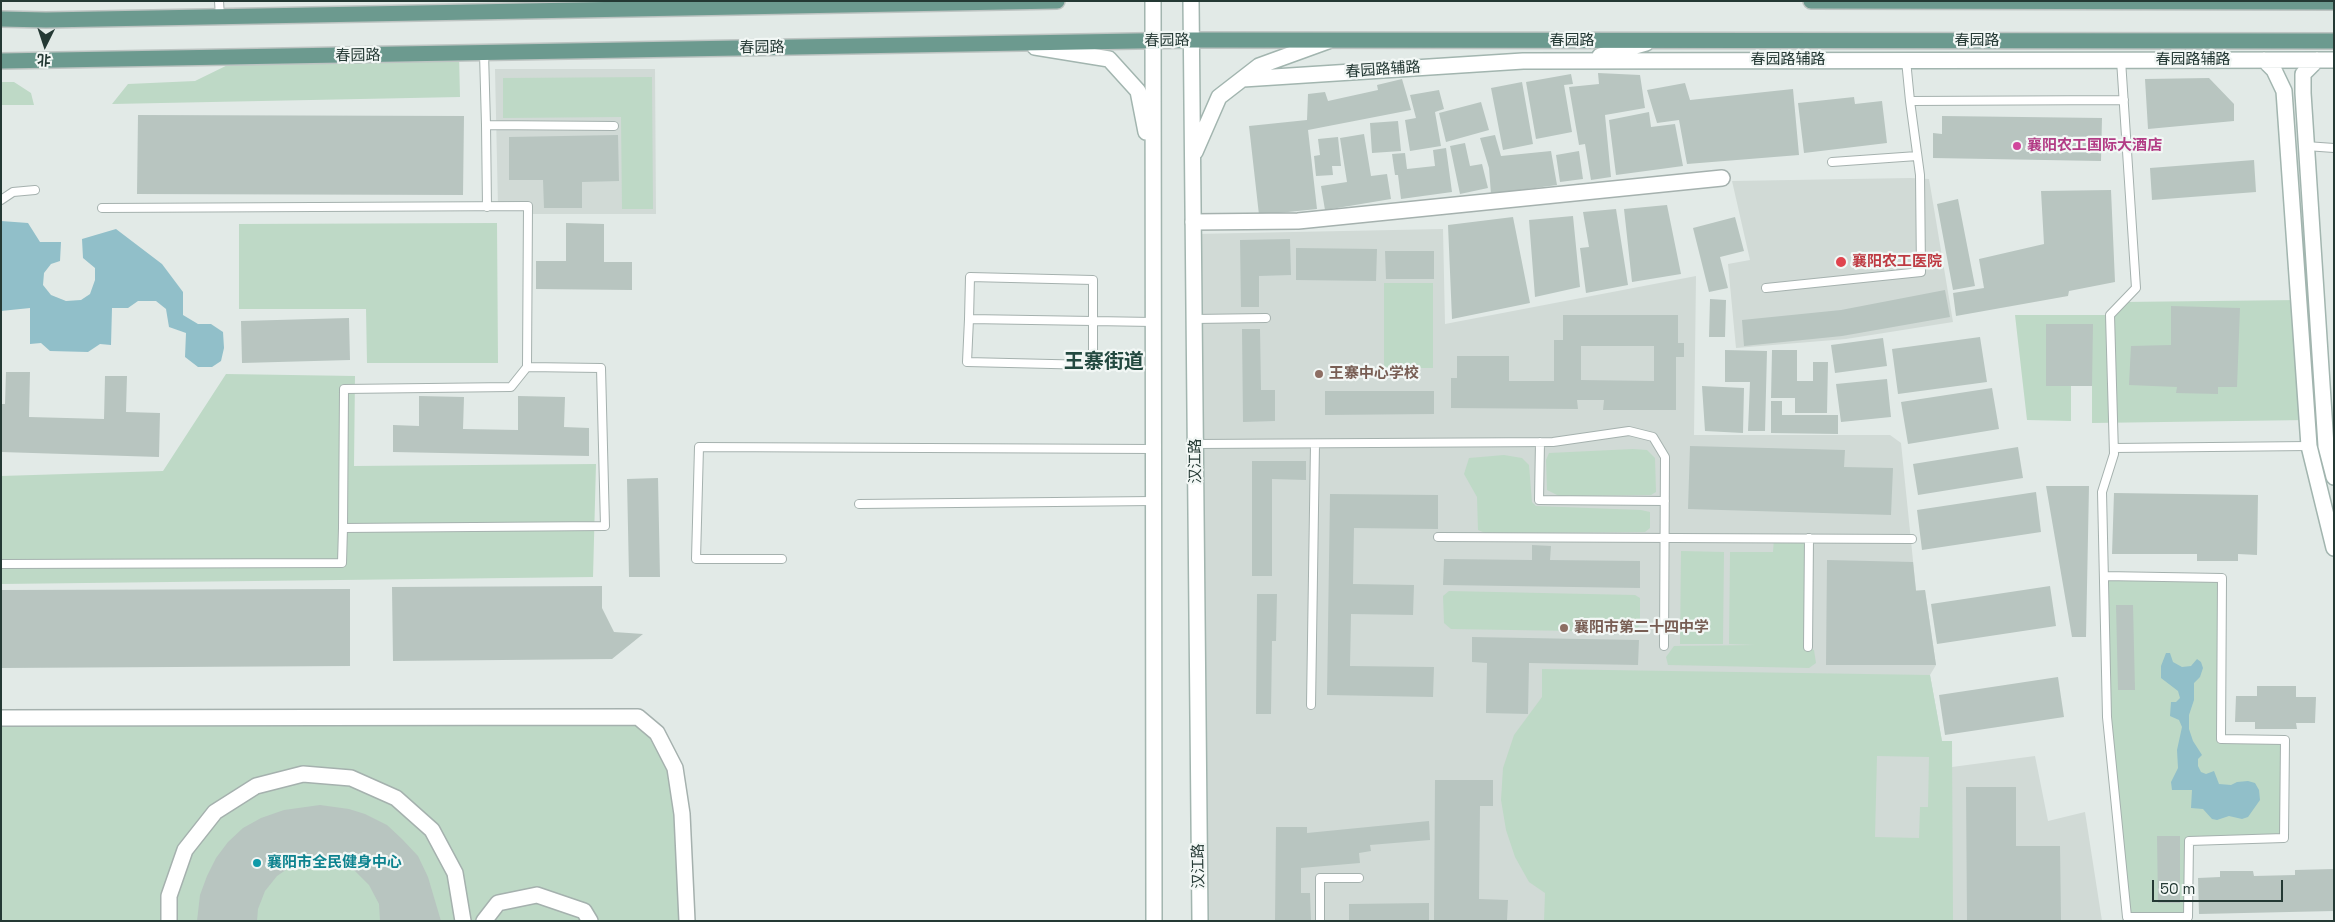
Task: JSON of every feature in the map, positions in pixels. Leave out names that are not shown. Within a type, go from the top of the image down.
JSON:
[{"type":"main road","points":[[1,19],[220,17],[453,7],[1057,1]]},
{"type":"main road","points":[[1811,1],[2334,2]]},
{"type":"main road","name":"春园路","points":[[1,61],[1192,40],[2334,41]]},
{"type":"street","points":[[1153,1],[1154,921]]},
{"type":"street","name":"汉江路","points":[[1191,1],[1200,921]]},
{"type":"street","points":[[1193,158],[1219,97],[1259,66],[1328,40]]},
{"type":"street","points":[[1582,61],[1653,41]]},
{"type":"street","points":[[2121,42],[2121,60]]},
{"type":"street","points":[[1016,44],[1109,59],[1138,91],[1153,162]]},
{"type":"street","points":[[2264,60],[2274,70],[2284,91],[2309,446],[2334,548]]},
{"type":"street","points":[[2317,60],[2303,74],[2306,146],[2334,477]]},
{"type":"street","name":"春园路辅路","points":[[1243,78],[1523,61],[2334,60]]},
{"type":"street","points":[[1194,222],[1298,221],[1722,178]]},
{"type":"street","points":[[2309,446],[2330,446]]},
{"type":"street","points":[[1,718],[638,717],[657,733],[675,768],[682,814],[687,921]]},
{"type":"street","points":[[169,921],[169,896],[185,850],[215,812],[256,786],[303,774],[351,778],[396,798],[432,830],[455,873],[463,921]]},
{"type":"street","points":[[484,921],[498,903],[537,895],[584,911],[590,921]]},
{"type":"lane","points":[[219,1],[220,17]]},
{"type":"lane","points":[[484,53],[487,207]]},
{"type":"lane","points":[[1766,288],[1921,272],[1920,175],[1906,60]]},
{"type":"lane","points":[[2104,576],[2222,578],[2221,740],[2285,740],[2284,838],[2189,841],[2188,917],[2128,918],[2107,716],[2102,492],[2114,454],[2110,314],[2136,288],[2121,60]]},
{"type":"lane","points":[[1910,101],[2124,100]]},
{"type":"lane","points":[[486,126],[614,126]]},
{"type":"lane","points":[[2306,146],[2334,148]]},
{"type":"lane","points":[[1832,162],[1917,156]]},
{"type":"lane","points":[[1,200],[13,192],[34,190]]},
{"type":"lane","points":[[1,564],[342,563],[344,389],[511,387],[527,367],[528,206],[102,208]]},
{"type":"lane","points":[[970,277],[1093,280],[1093,365],[967,362],[969,320],[970,277]]},
{"type":"lane","points":[[1194,319],[1266,318]]},
{"type":"lane","points":[[969,320],[1153,322]]},
{"type":"lane","points":[[343,528],[605,526],[601,368],[527,367]]},
{"type":"lane","points":[[1195,444],[1540,442],[1629,431],[1653,437],[1666,458],[1664,646]]},
{"type":"lane","points":[[1540,442],[1539,500],[1665,501]]},
{"type":"lane","points":[[1311,705],[1315,444]]},
{"type":"lane","points":[[2114,448],[2309,446]]},
{"type":"lane","points":[[782,559],[696,559],[699,447],[1153,449]]},
{"type":"lane","points":[[859,504],[1153,501]]},
{"type":"lane","points":[[1438,537],[1912,540]]},
{"type":"lane","points":[[1808,647],[1810,538]]},
{"type":"lane","points":[[1320,921],[1320,878],[1359,878]]},
{"type":"shaded area","points":[[495,69],[655,69],[656,214],[528,214],[528,207],[498,207]]},
{"type":"shaded area","name":"襄阳农工医院","points":[[1929,179],[1953,322],[1846,339],[1736,348],[1728,264],[1750,260],[1732,181]]},
{"type":"shaded area","name":"襄阳市第二十四中学","points":[[1443,229],[1445,324],[1696,276],[1694,435],[1890,435],[1901,443],[1916,590],[1925,590],[1936,665],[1930,675],[1942,741],[1952,741],[1952,767],[2035,756],[2048,821],[2085,812],[2102,921],[1200,921],[1194,234]]},
{"type":"green space","points":[[459,54],[460,97],[112,104],[128,84],[195,81],[242,58]]},
{"type":"green space","points":[[652,77],[653,209],[622,209],[621,117],[503,118],[503,78]]},
{"type":"green space","points":[[1,82],[14,82],[31,93],[34,105],[1,105]]},
{"type":"green space","points":[[497,223],[498,363],[367,363],[366,309],[239,309],[239,224]]},
{"type":"green space","points":[[1384,283],[1433,283],[1433,368],[1384,368]]},
{"type":"green space","points":[[2299,300],[2308,420],[2092,423],[2092,386],[2071,386],[2071,421],[2027,420],[2015,315],[2110,315],[2122,302]]},
{"type":"green space","points":[[226,374],[355,376],[354,466],[596,464],[593,577],[1,584],[1,476],[163,471]]},
{"type":"green space","points":[[1647,450],[1655,458],[1656,492],[1651,495],[1559,496],[1547,490],[1546,460],[1549,453]]},
{"type":"green space","points":[[1504,455],[1522,458],[1529,465],[1532,502],[1536,506],[1641,510],[1650,512],[1650,528],[1645,532],[1485,533],[1478,530],[1477,497],[1464,474],[1469,458]]},
{"type":"green space","points":[[1774,538],[1809,538],[1808,647],[1814,650],[1816,663],[1809,668],[1668,665],[1666,657],[1674,646],[1755,645],[1729,644],[1730,552],[1773,552]]},
{"type":"green space","points":[[1681,551],[1724,552],[1723,644],[1680,644]]},
{"type":"green space","points":[[2104,576],[2222,578],[2221,739],[2285,740],[2284,838],[2189,841],[2188,917],[2127,917],[2107,717]]},
{"type":"green space","points":[[1449,591],[1635,595],[1640,598],[1640,625],[1634,632],[1451,629],[1444,623],[1443,596]]},
{"type":"green space","points":[[1542,669],[1930,675],[1942,741],[1952,741],[1953,921],[1544,921],[1545,893],[1529,882],[1515,857],[1506,830],[1501,800],[1503,768],[1514,735],[1542,697]],"holes":[[[1877,756],[1929,757],[1928,807],[1920,807],[1919,838],[1875,837]]]},
{"type":"green space","points":[[638,717],[675,768],[687,921],[1,921],[1,724],[168,726]]},
{"type":"water","points":[[1,221],[28,223],[40,242],[61,242],[60,261],[51,264],[44,273],[43,285],[51,295],[66,301],[81,300],[90,294],[95,280],[95,268],[83,258],[82,239],[116,229],[162,264],[183,292],[183,315],[198,324],[211,324],[223,332],[224,348],[221,361],[212,367],[198,367],[185,357],[186,333],[169,327],[166,309],[156,301],[138,301],[128,308],[112,308],[111,345],[100,344],[88,352],[50,351],[41,343],[30,344],[30,308],[1,311]]},
{"type":"water","points":[[2166,653],[2170,653],[2173,662],[2182,667],[2191,666],[2197,659],[2201,662],[2203,668],[2200,677],[2194,683],[2194,700],[2189,715],[2189,729],[2193,741],[2202,755],[2198,759],[2198,766],[2201,772],[2206,774],[2214,771],[2219,784],[2231,785],[2237,782],[2248,781],[2255,783],[2259,790],[2260,800],[2248,817],[2242,819],[2229,816],[2217,820],[2212,819],[2203,809],[2191,808],[2192,790],[2172,790],[2171,782],[2178,768],[2177,750],[2182,727],[2179,720],[2170,716],[2171,702],[2176,702],[2180,698],[2178,691],[2161,678],[2161,666]]},
{"type":"building","points":[[1598,73],[1640,75],[1645,108],[1605,115],[1611,177],[1591,180],[1585,144],[1579,145],[1569,87],[1599,84]]},
{"type":"building","points":[[1571,74],[1573,84],[1564,85],[1572,132],[1536,139],[1526,82]]},
{"type":"building","points":[[2209,78],[2234,104],[2234,121],[2148,129],[2145,79]]},
{"type":"building","points":[[1402,79],[1411,110],[1308,130],[1317,209],[1259,215],[1249,126],[1307,120],[1308,94],[1325,92],[1328,101],[1378,90],[1377,85]]},
{"type":"building","points":[[1522,82],[1533,144],[1503,150],[1491,88]]},
{"type":"building","points":[[1685,83],[1690,100],[1793,89],[1799,155],[1687,164],[1679,120],[1657,123],[1647,90]]},
{"type":"building","points":[[1439,90],[1444,109],[1435,112],[1441,146],[1410,151],[1405,120],[1416,118],[1410,95]]},
{"type":"building","points":[[1854,97],[1855,104],[1882,101],[1887,143],[1804,153],[1798,103]]},
{"type":"building","points":[[1481,102],[1489,130],[1446,142],[1439,113]]},
{"type":"building","points":[[1649,112],[1651,127],[1675,124],[1683,166],[1616,175],[1609,120]]},
{"type":"building","points":[[138,115],[464,116],[463,195],[137,194]]},
{"type":"building","name":"襄阳农工国际大酒店","points":[[1942,116],[2102,118],[2101,161],[1933,158],[1933,133],[1942,134]]},
{"type":"building","points":[[1398,121],[1401,151],[1372,153],[1370,123]]},
{"type":"building","points":[[1364,134],[1371,176],[1387,174],[1391,199],[1325,210],[1321,186],[1347,182],[1340,138]]},
{"type":"building","points":[[618,135],[619,181],[582,182],[582,208],[544,208],[543,180],[509,180],[509,137]]},
{"type":"building","points":[[1495,135],[1501,156],[1551,151],[1557,185],[1491,194],[1489,168],[1480,138]]},
{"type":"building","points":[[1338,137],[1341,166],[1332,166],[1333,175],[1316,176],[1314,156],[1320,155],[1318,139]]},
{"type":"building","points":[[1465,143],[1470,166],[1482,164],[1488,188],[1460,194],[1450,146]]},
{"type":"building","points":[[1446,148],[1452,192],[1401,199],[1398,175],[1395,175],[1392,154],[1405,153],[1407,169],[1435,166],[1433,150]]},
{"type":"building","points":[[1579,151],[1583,179],[1560,182],[1556,155]]},
{"type":"building","points":[[2254,160],[2256,192],[2152,200],[2150,168]]},
{"type":"building","points":[[2111,190],[2115,282],[2069,291],[2068,296],[1956,316],[1953,293],[1984,288],[1979,259],[2044,244],[2041,191]]},
{"type":"building","points":[[1958,199],[1975,286],[1953,290],[1937,204]]},
{"type":"building","points":[[1667,205],[1681,274],[1632,282],[1624,209]]},
{"type":"building","points":[[1616,209],[1628,285],[1586,293],[1580,248],[1589,247],[1583,212]]},
{"type":"building","points":[[1573,216],[1580,287],[1535,297],[1529,220]]},
{"type":"building","points":[[1513,217],[1530,303],[1452,319],[1448,225]]},
{"type":"building","points":[[1735,217],[1744,251],[1720,257],[1728,288],[1709,292],[1693,228]]},
{"type":"building","points":[[566,223],[604,224],[604,262],[632,262],[632,290],[536,289],[536,261],[566,261]]},
{"type":"building","points":[[1290,239],[1291,275],[1259,276],[1259,307],[1241,307],[1240,240]]},
{"type":"building","points":[[1296,248],[1377,249],[1376,281],[1296,280]]},
{"type":"building","points":[[1385,251],[1434,251],[1434,279],[1386,279]]},
{"type":"building","points":[[1945,290],[1950,317],[1842,336],[1744,346],[1742,320],[1841,310]]},
{"type":"building","points":[[1710,299],[1726,300],[1725,337],[1709,337]]},
{"type":"building","points":[[2171,306],[2240,308],[2237,387],[2218,387],[2218,394],[2176,393],[2177,387],[2129,385],[2131,346],[2171,345]]},
{"type":"building","points":[[1563,315],[1678,315],[1678,343],[1684,343],[1684,357],[1676,357],[1676,410],[1603,410],[1604,400],[1577,400],[1578,409],[1451,408],[1451,378],[1457,378],[1457,356],[1509,356],[1509,381],[1554,381],[1554,340],[1563,340]],"holes":[[[1581,346],[1654,346],[1654,381],[1581,380]]]},
{"type":"building","points":[[349,318],[350,360],[242,363],[241,321]]},
{"type":"building","points":[[2046,324],[2093,324],[2092,386],[2046,386]]},
{"type":"building","points":[[1242,329],[1260,329],[1261,390],[1275,390],[1275,421],[1243,422]]},
{"type":"building","points":[[1980,337],[1987,382],[1898,394],[1892,349]]},
{"type":"building","points":[[1883,338],[1887,366],[1835,373],[1831,345]]},
{"type":"building","points":[[1725,350],[1767,351],[1765,431],[1748,431],[1750,382],[1725,382]]},
{"type":"building","points":[[1772,350],[1797,350],[1797,381],[1813,381],[1813,362],[1828,362],[1827,413],[1795,413],[1795,398],[1771,398]]},
{"type":"building","points":[[6,372],[30,372],[29,417],[104,419],[105,376],[127,376],[126,412],[160,413],[159,457],[1,452],[1,404],[5,404]]},
{"type":"building","points":[[1887,379],[1891,417],[1841,422],[1836,384]]},
{"type":"building","points":[[1702,386],[1744,388],[1743,433],[1705,431]]},
{"type":"building","points":[[1992,388],[1999,429],[1908,444],[1901,402]]},
{"type":"building","points":[[1325,391],[1434,391],[1434,414],[1325,415]]},
{"type":"building","points":[[419,396],[464,397],[463,429],[518,430],[518,396],[565,397],[564,427],[589,428],[589,456],[393,452],[393,425],[419,426]]},
{"type":"building","points":[[1771,401],[1782,401],[1782,415],[1838,415],[1838,434],[1771,433]]},
{"type":"building","points":[[1690,446],[1845,450],[1844,467],[1893,468],[1891,515],[1688,509]]},
{"type":"building","points":[[2018,447],[2023,478],[1918,495],[1913,464]]},
{"type":"building","points":[[1252,461],[1306,461],[1306,480],[1272,479],[1272,576],[1252,576]]},
{"type":"building","points":[[658,478],[660,577],[629,577],[627,479]]},
{"type":"building","points":[[2046,486],[2089,486],[2086,637],[2072,637]]},
{"type":"building","points":[[2036,492],[2041,532],[1922,550],[1917,510]]},
{"type":"building","points":[[2114,493],[2258,495],[2257,555],[2238,554],[2238,561],[2197,561],[2197,554],[2112,554]]},
{"type":"building","points":[[1330,494],[1438,495],[1438,529],[1354,528],[1353,584],[1414,585],[1413,615],[1351,614],[1350,666],[1434,667],[1433,697],[1327,695]]},
{"type":"building","points":[[1532,545],[1551,546],[1550,560],[1640,561],[1640,588],[1443,585],[1444,559],[1532,560]]},
{"type":"building","points":[[1827,560],[1913,562],[1916,591],[1925,590],[1936,665],[1826,665]]},
{"type":"building","points":[[602,586],[602,608],[614,632],[643,634],[612,659],[393,661],[392,587]]},
{"type":"building","points":[[2050,586],[2056,626],[1937,644],[1931,604]]},
{"type":"building","points":[[350,589],[350,666],[1,668],[1,590]]},
{"type":"building","points":[[1257,594],[1277,594],[1276,641],[1272,641],[1271,714],[1256,714]]},
{"type":"building","points":[[2116,605],[2133,605],[2135,690],[2118,690]]},
{"type":"building","points":[[1472,637],[1639,640],[1638,665],[1529,663],[1528,714],[1486,713],[1487,663],[1472,662]]},
{"type":"building","points":[[2058,677],[2064,717],[1945,735],[1939,695]]},
{"type":"building","points":[[2257,686],[2296,686],[2296,697],[2316,697],[2315,723],[2296,723],[2297,729],[2255,729],[2255,722],[2235,722],[2236,696],[2257,696]]},
{"type":"building","points":[[1435,780],[1493,780],[1493,806],[1480,806],[1479,899],[1508,900],[1507,920],[1434,920]]},
{"type":"building","points":[[1966,787],[2016,787],[2016,846],[2060,846],[2061,920],[1967,921]]},
{"type":"building","name":"襄阳市全民健身中心","points":[[320,805],[349,809],[365,814],[387,825],[402,839],[418,856],[428,877],[441,921],[380,921],[379,904],[369,885],[354,870],[335,862],[314,860],[293,865],[277,876],[265,891],[258,909],[257,921],[197,921],[200,895],[207,876],[216,858],[228,842],[243,828],[261,818],[284,810]]},
{"type":"building","points":[[1429,821],[1430,840],[1370,845],[1371,851],[1359,853],[1360,863],[1301,868],[1301,893],[1310,893],[1311,921],[1275,921],[1276,827],[1307,827],[1307,833]]},
{"type":"building","points":[[2157,836],[2180,836],[2180,903],[2158,903]]},
{"type":"building","points":[[2334,869],[2334,911],[2199,914],[2198,878],[2220,877],[2220,871],[2253,871],[2254,876],[2295,875],[2295,870]]},
{"type":"building","points":[[1429,903],[1429,921],[1349,921],[1349,904]]},
{"type":"place","name":"襄阳农工国际大酒店","points":[[2017,146]]},
{"type":"place","name":"襄阳农工医院","points":[[1841,262]]},
{"type":"place","name":"王寨中心学校","points":[[1319,374]]},
{"type":"place","name":"襄阳市第二十四中学","points":[[1564,628]]},
{"type":"place","name":"襄阳市全民健身中心","points":[[257,863]]},
{"type":"district","name":"王寨街道","points":[[1104,363]]}]
